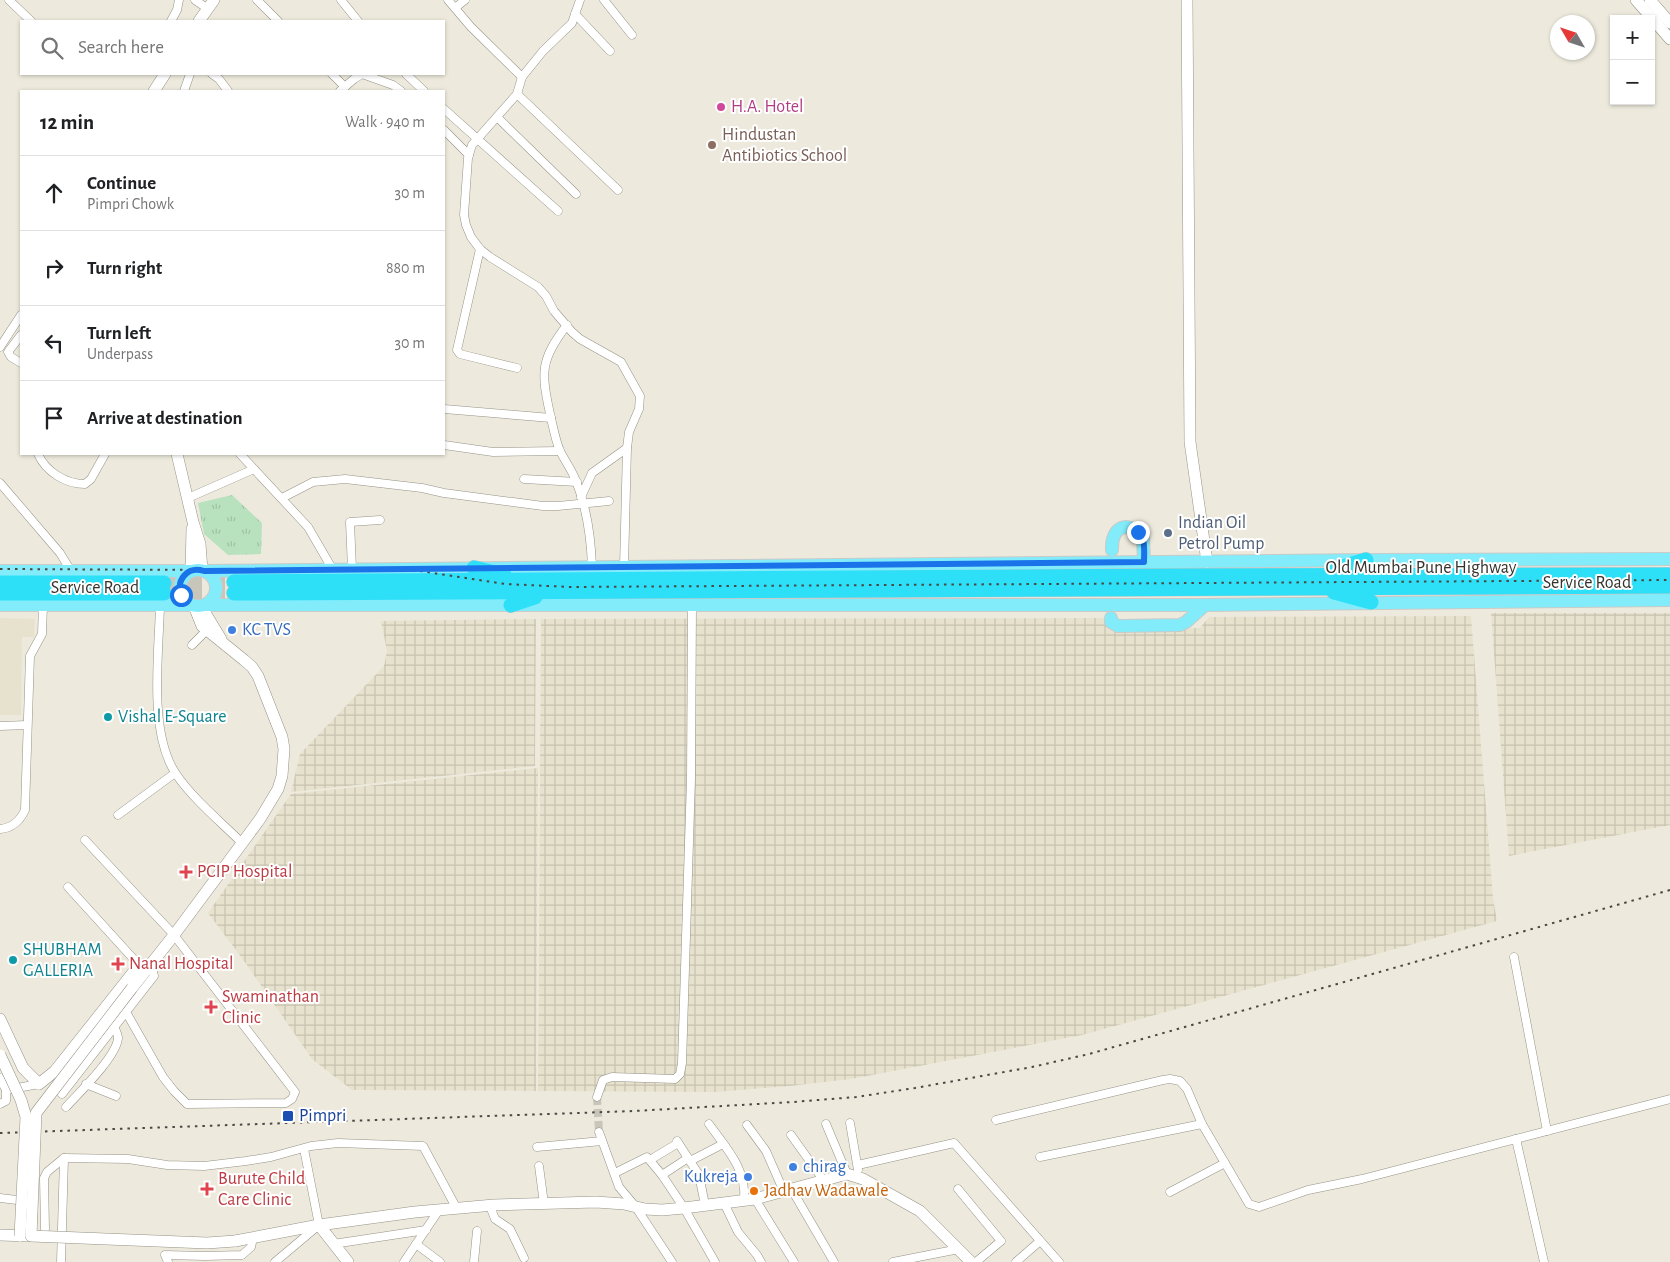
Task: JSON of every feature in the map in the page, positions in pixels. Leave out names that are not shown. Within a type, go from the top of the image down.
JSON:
[{"type":"highway","points":[[1315,581],[1366,560]]},
{"type":"highway","points":[[474,568],[530,580]]},
{"type":"highway","name":"Old Mumbai Pune Highway","points":[[1172,582],[1670,575]]},
{"type":"highway","points":[[530,580],[1172,582],[551,592],[234,588],[530,580]]},
{"type":"highway","points":[[1315,581],[1372,602]]},
{"type":"highway","name":"Old Mumbai Pune Highway","points":[[1315,581],[1670,586]]},
{"type":"highway","points":[[0,583],[163,594]]},
{"type":"highway","points":[[511,605],[551,592]]},
{"type":"highway","points":[[0,593],[163,594]]},
{"type":"main road","points":[[1112,550],[1111,542],[1117,530],[1122,527],[1133,528],[1143,537],[1144,562]]},
{"type":"main road","name":"Service Road","points":[[0,571],[333,570],[1366,560],[1670,560]]},
{"type":"main road","points":[[197,571],[213,577],[216,588],[213,598],[198,606],[182,598],[179,588],[182,578],[197,571]]},
{"type":"main road","name":"Service Road","points":[[0,605],[43,605],[163,594],[198,606],[1205,605],[1670,600]]},
{"type":"main road","points":[[1111,618],[1111,622],[1118,626],[1180,625],[1205,605]]},
{"type":"street","points":[[9,0],[30,20]]},
{"type":"street","points":[[172,20],[178,10],[179,0]]},
{"type":"street","points":[[195,0],[211,4],[200,20]]},
{"type":"street","points":[[257,0],[277,20]]},
{"type":"street","points":[[341,0],[357,20]]},
{"type":"street","points":[[448,0],[470,26],[522,77]]},
{"type":"street","points":[[455,8],[465,0]]},
{"type":"street","points":[[580,0],[572,23],[543,51],[522,77],[518,94],[472,145],[469,155],[464,215],[471,237],[480,249],[538,287],[546,296],[554,311],[580,339],[621,362],[640,396],[639,409],[629,432],[627,448],[624,567]]},
{"type":"street","points":[[604,0],[632,35]]},
{"type":"street","points":[[1187,0],[1190,442],[1206,562]]},
{"type":"street","points":[[1636,0],[1670,39]]},
{"type":"street","points":[[1650,0],[1670,23]]},
{"type":"street","points":[[575,14],[610,51]]},
{"type":"street","points":[[155,90],[164,75]]},
{"type":"street","points":[[184,90],[190,75]]},
{"type":"street","points":[[214,75],[220,79],[227,90]]},
{"type":"street","points":[[333,75],[342,89],[357,76],[366,75],[393,85],[400,90]]},
{"type":"street","points":[[407,75],[423,90]]},
{"type":"street","points":[[518,94],[618,190]]},
{"type":"street","points":[[445,110],[558,211]]},
{"type":"street","points":[[498,117],[576,194]]},
{"type":"street","points":[[445,131],[469,155]]},
{"type":"street","points":[[480,249],[457,350],[460,354],[517,368]]},
{"type":"street","points":[[0,347],[20,317]]},
{"type":"street","points":[[567,325],[552,344],[544,366],[543,385],[560,451],[577,482],[582,500],[592,547],[592,567]]},
{"type":"street","points":[[20,336],[8,352],[11,357],[20,362]]},
{"type":"street","points":[[445,408],[551,418]]},
{"type":"street","points":[[445,445],[493,452],[560,451]]},
{"type":"street","points":[[582,500],[592,474],[627,448]]},
{"type":"street","points":[[39,455],[55,475],[76,484],[85,484],[92,479],[104,455]]},
{"type":"street","points":[[177,455],[200,544],[197,571]]},
{"type":"street","points":[[241,455],[308,527],[333,570]]},
{"type":"street","points":[[188,498],[254,469]]},
{"type":"street","points":[[282,498],[313,482],[345,479],[543,506],[558,506],[582,500],[609,501]]},
{"type":"street","points":[[524,480],[577,482]]},
{"type":"street","points":[[0,483],[60,553],[71,571]]},
{"type":"street","points":[[352,569],[350,522],[380,520]]},
{"type":"street","points":[[163,594],[157,712],[163,744],[175,773],[183,784],[242,843]]},
{"type":"street","points":[[0,829],[12,826],[25,810],[30,656],[44,630],[43,605]]},
{"type":"street","points":[[597,1097],[603,1080],[612,1077],[675,1079],[680,1074],[682,1063],[691,779],[692,605]]},
{"type":"street","points":[[25,1236],[36,1112],[174,935],[260,819],[278,789],[282,776],[284,749],[279,727],[258,676],[252,667],[222,640],[206,631],[198,621],[198,606]]},
{"type":"street","points":[[198,606],[222,640]]},
{"type":"street","points":[[192,645],[206,631]]},
{"type":"street","points":[[0,726],[27,725]]},
{"type":"street","points":[[118,815],[175,773]]},
{"type":"street","points":[[85,840],[174,935],[294,1092],[292,1099],[286,1103],[187,1104],[164,1077],[126,1012]]},
{"type":"street","points":[[68,887],[139,965]]},
{"type":"street","points":[[1514,956],[1547,1131]]},
{"type":"street","points":[[6,1090],[39,1084],[55,1071],[139,965],[151,964]]},
{"type":"street","points":[[62,1094],[154,976],[151,964]]},
{"type":"street","points":[[0,1019],[23,1068],[39,1084]]},
{"type":"street","points":[[66,1107],[116,1048],[118,1038],[114,1028]]},
{"type":"street","points":[[0,1055],[21,1100],[26,1117],[25,1236]]},
{"type":"street","points":[[0,1078],[6,1090],[6,1101],[0,1104]]},
{"type":"street","points":[[996,1120],[1170,1079],[1180,1081],[1184,1084],[1202,1124],[1249,1204],[1259,1207],[1308,1190],[1362,1179],[1670,1099]]},
{"type":"street","points":[[86,1084],[116,1096]]},
{"type":"street","points":[[850,1123],[858,1171],[920,1210],[971,1262]]},
{"type":"street","points":[[709,1124],[736,1162],[744,1180],[749,1200],[794,1262]]},
{"type":"street","points":[[826,1124],[847,1174]]},
{"type":"street","points":[[1040,1157],[1202,1124]]},
{"type":"street","points":[[746,1125],[766,1151],[788,1191],[834,1262]]},
{"type":"street","points":[[599,1132],[609,1162],[624,1196],[634,1206],[672,1262]]},
{"type":"street","points":[[792,1135],[824,1181]]},
{"type":"street","points":[[1516,1139],[1544,1262]]},
{"type":"street","points":[[536,1147],[602,1141]]},
{"type":"street","points":[[650,1160],[678,1142],[699,1175],[705,1205]]},
{"type":"street","points":[[45,1229],[44,1178],[64,1158],[128,1159],[167,1165],[204,1166],[246,1162],[338,1143],[423,1146],[457,1208]]},
{"type":"street","points":[[0,1235],[207,1243],[235,1241],[319,1225],[457,1208],[596,1202],[646,1209],[684,1208],[749,1200],[788,1191],[954,1143],[1058,1262]]},
{"type":"street","points":[[662,1175],[689,1159],[723,1144]]},
{"type":"street","points":[[304,1149],[319,1225],[348,1262]]},
{"type":"street","points":[[615,1173],[647,1157],[662,1175],[684,1208],[715,1262]]},
{"type":"street","points":[[61,1262],[64,1158]]},
{"type":"street","points":[[1170,1192],[1225,1163]]},
{"type":"street","points":[[539,1166],[544,1204]]},
{"type":"street","points":[[958,1189],[1001,1241],[976,1262]]},
{"type":"street","points":[[0,1198],[44,1202]]},
{"type":"street","points":[[724,1203],[738,1232],[761,1262]]},
{"type":"street","points":[[490,1206],[495,1219],[510,1229],[524,1258]]},
{"type":"street","points":[[404,1262],[439,1210]]},
{"type":"street","points":[[275,1262],[319,1225]]},
{"type":"street","points":[[332,1244],[426,1230]]},
{"type":"street","points":[[474,1262],[477,1231]]},
{"type":"street","points":[[168,1262],[165,1255],[242,1255],[251,1246],[253,1238]]},
{"type":"street","points":[[1016,1262],[1040,1241]]},
{"type":"street","points":[[416,1244],[440,1262]]},
{"type":"street","points":[[893,1262],[959,1249]]},
{"type":"shaded area","points":[[1491,613],[1670,613],[1670,825],[1509,856]]},
{"type":"shaded area","points":[[1471,616],[1493,898],[1497,921],[1082,1035],[851,1079],[716,1092],[538,1091],[541,619],[1107,618],[1116,630],[1200,628],[1209,617]]},
{"type":"shaded area","points":[[0,618],[35,619],[34,637],[22,637],[21,715],[0,715]]},
{"type":"shaded area","points":[[536,619],[535,766],[291,792],[300,754],[384,666],[387,651],[381,621]]},
{"type":"shaded area","points":[[538,768],[536,1091],[352,1090],[312,1059],[242,958],[208,913],[291,794]]},
{"type":"green space","points":[[232,495],[262,523],[261,554],[228,555],[204,534],[198,503]]},
{"type":"tunnel","points":[[164,583],[234,582]]},
{"type":"tunnel","points":[[164,593],[234,593]]},
{"type":"tunnel","points":[[597,1097],[599,1132]]},
{"type":"railway","points":[[0,569],[420,571],[505,584],[571,587],[1670,580]]},
{"type":"railway","points":[[0,1133],[634,1111],[856,1097],[1032,1067],[1089,1054],[1670,890]]},
{"type":"place","name":"H.A. Hotel","points":[[721,107]]},
{"type":"place","name":"Hindustan Antibiotics School","points":[[712,145]]},
{"type":"place","name":"Indian Oil Petrol Pump","points":[[1168,533]]},
{"type":"place","name":"KC TVS","points":[[232,630]]},
{"type":"place","name":"Vishal E-Square","points":[[108,717]]},
{"type":"place","name":"PCIP Hospital","points":[[186,872]]},
{"type":"place","name":"SHUBHAM GALLERIA","points":[[13,960]]},
{"type":"place","name":"Nanal Hospital","points":[[118,964]]},
{"type":"place","name":"Swaminathan Clinic","points":[[211,1007]]},
{"type":"place","name":"Pimpri","points":[[288,1116]]},
{"type":"place","name":"chirag","points":[[793,1167]]},
{"type":"place","name":"Kukreja","points":[[748,1177]]},
{"type":"place","name":"Burute Child Care Clinic","points":[[207,1189]]},
{"type":"place","name":"Jadhav Wadawale","points":[[754,1191]]},
{"type":"route","points":[[181,595],[179,592],[180,581],[191,570],[197,569],[204,571],[1144,562],[1144,542],[1143,537],[1138,532]]}]
